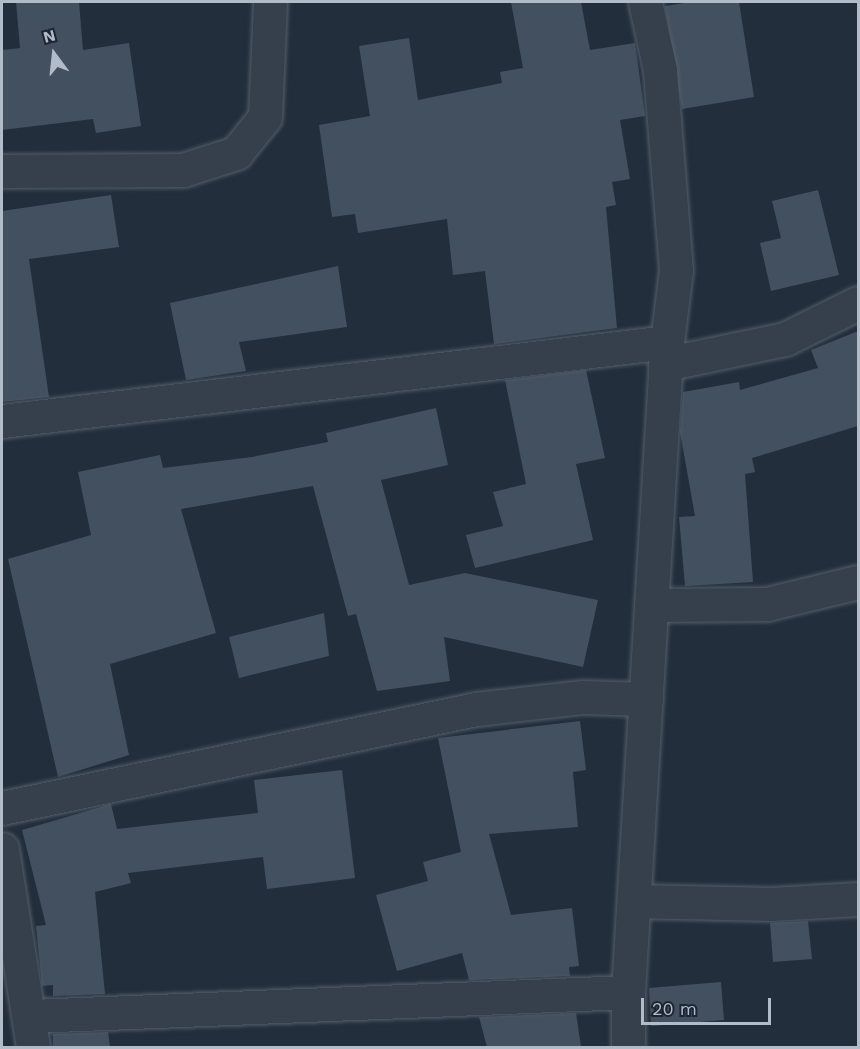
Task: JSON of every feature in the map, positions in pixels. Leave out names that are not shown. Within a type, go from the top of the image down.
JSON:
[{"type":"street","points":[[2,171],[183,170],[236,153],[265,117],[270,2]]},
{"type":"street","points":[[628,1047],[628,992],[666,353],[676,270],[660,70],[645,2]]},
{"type":"street","points":[[2,421],[785,339],[858,303]]},
{"type":"street","points":[[651,605],[767,604],[858,582]]},
{"type":"street","points":[[2,808],[476,708],[576,698],[646,699]]},
{"type":"street","points":[[2,849],[32,1032],[628,992]]},
{"type":"street","points":[[634,901],[772,904],[858,899]]},
{"type":"building","points":[[16,2],[79,2],[83,50],[129,43],[141,126],[96,133],[93,119],[2,130],[2,50],[20,48]]},
{"type":"building","points":[[511,2],[581,2],[590,50],[635,43],[645,116],[620,120],[630,179],[612,182],[616,205],[606,207],[617,328],[494,344],[485,271],[453,275],[447,219],[358,233],[355,214],[332,217],[319,125],[370,116],[359,46],[409,38],[418,100],[502,83],[500,72],[523,68]]},
{"type":"building","points":[[691,2],[739,2],[754,97],[682,109],[665,6]]},
{"type":"building","points":[[818,190],[839,275],[771,291],[760,243],[781,238],[772,201]]},
{"type":"building","points":[[111,195],[119,247],[29,259],[49,397],[2,402],[2,211]]},
{"type":"building","points":[[338,266],[347,327],[239,342],[246,371],[186,380],[170,303]]},
{"type":"building","points":[[858,331],[858,426],[752,458],[755,472],[745,474],[753,582],[685,586],[679,517],[695,516],[680,432],[683,392],[739,382],[740,390],[818,368],[811,350]]},
{"type":"building","points":[[586,370],[605,458],[576,464],[593,540],[475,568],[466,535],[503,526],[493,492],[526,484],[505,380]]},
{"type":"building","points":[[436,408],[448,465],[381,480],[409,585],[465,573],[598,600],[583,667],[444,637],[450,681],[377,691],[356,614],[348,616],[313,486],[181,509],[216,633],[110,664],[129,755],[58,777],[8,559],[91,535],[78,472],[160,455],[163,468],[252,457],[328,442],[326,433]]},
{"type":"building","points":[[324,613],[329,656],[239,678],[229,637]]},
{"type":"building","points":[[580,721],[586,770],[573,772],[578,827],[489,834],[511,915],[572,908],[579,966],[569,967],[570,976],[469,980],[462,953],[397,971],[376,895],[428,881],[423,862],[461,852],[438,738]]},
{"type":"building","points":[[342,770],[355,878],[267,889],[263,857],[128,873],[131,883],[95,892],[105,994],[53,996],[53,985],[42,986],[36,926],[46,925],[22,830],[111,804],[117,829],[258,813],[254,780]]},
{"type":"building","points":[[808,921],[812,959],[773,962],[770,923]]},
{"type":"building","points":[[721,982],[724,1020],[651,1026],[649,988]]},
{"type":"building","points":[[576,1013],[581,1047],[487,1047],[479,1017]]},
{"type":"building","points":[[108,1032],[110,1047],[53,1047],[53,1034]]}]
